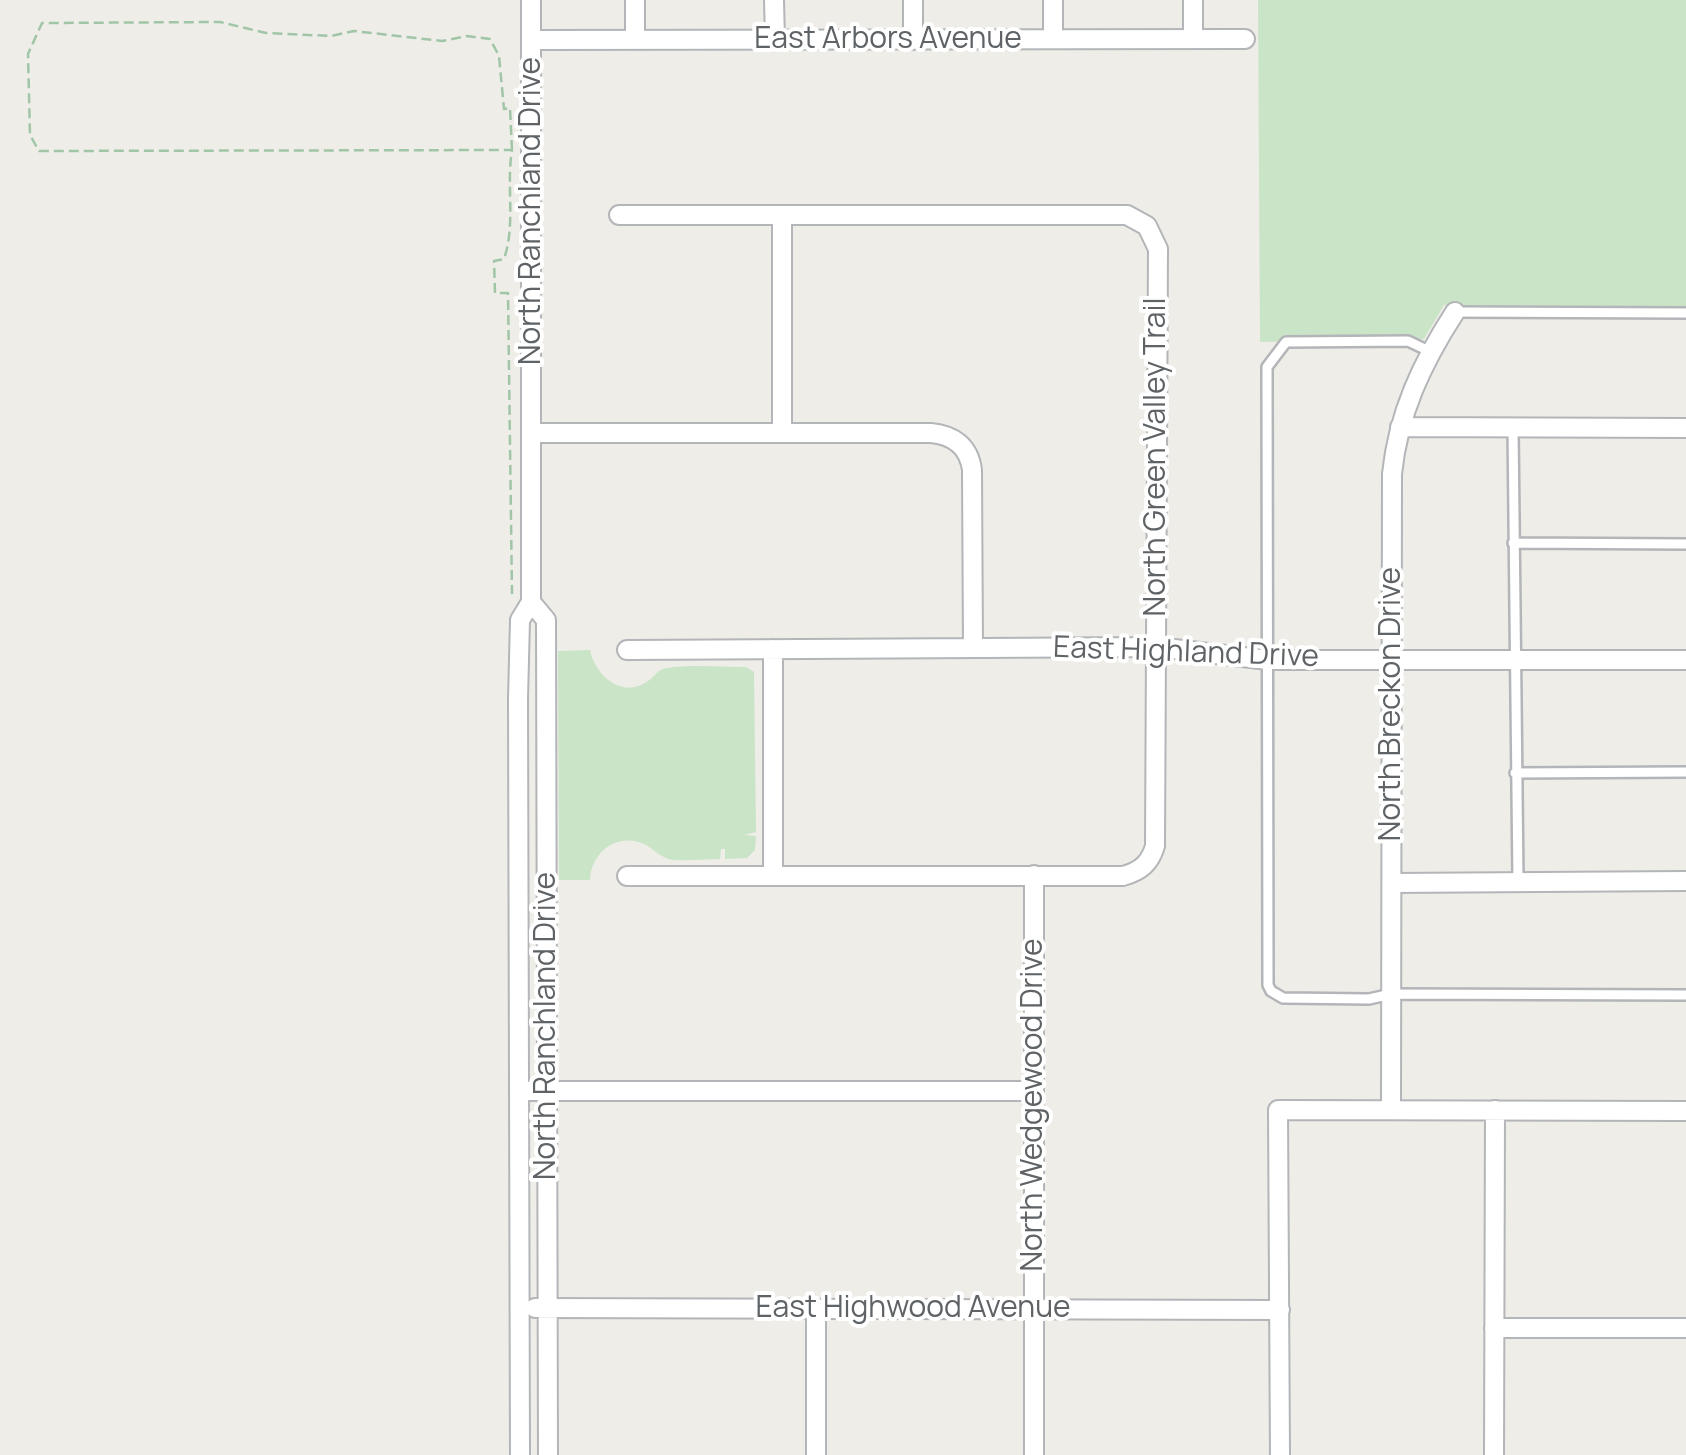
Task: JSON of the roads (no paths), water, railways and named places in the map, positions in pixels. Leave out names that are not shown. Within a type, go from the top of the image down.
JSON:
[{"type":"street","name":"North Ranchland Drive","points":[[520,1455],[519,639],[520,620],[532,602],[531,0]]},
{"type":"street","points":[[635,0],[635,40]]},
{"type":"street","points":[[774,0],[774,40]]},
{"type":"street","points":[[913,0],[914,40]]},
{"type":"street","points":[[1052,0],[1053,39]]},
{"type":"street","points":[[1193,0],[1193,39]]},
{"type":"street","name":"East Arbors Avenue","points":[[531,40],[1245,39]]},
{"type":"street","points":[[619,215],[782,216],[782,433]]},
{"type":"street","name":"North Green Valley Trail","points":[[782,216],[1127,215],[1147,226],[1158,249],[1155,846],[1152,859],[1124,876],[1034,875]]},
{"type":"street","name":"North Breckon Drive","points":[[1391,1109],[1392,474],[1400,427],[1430,351],[1455,312]]},
{"type":"street","points":[[1400,427],[1686,428]]},
{"type":"street","points":[[533,433],[950,436],[970,459],[972,470],[973,648]]},
{"type":"street","name":"North Ranchland Drive","points":[[532,602],[546,620],[548,1455]]},
{"type":"street","name":"East Highland Drive","points":[[626,650],[1156,647],[1268,660],[1686,660]]},
{"type":"street","points":[[773,649],[773,876]]},
{"type":"street","points":[[627,876],[1034,875]]},
{"type":"street","name":"North Wedgewood Drive","points":[[1034,875],[1034,1455]]},
{"type":"street","points":[[1392,882],[1686,881]]},
{"type":"street","points":[[520,1091],[1034,1091]]},
{"type":"street","points":[[1280,1455],[1278,1110],[1686,1111]]},
{"type":"street","points":[[1494,1455],[1495,1110]]},
{"type":"street","name":"East Highwood Avenue","points":[[520,1308],[1280,1310]]},
{"type":"street","points":[[816,1310],[816,1455]]},
{"type":"street","points":[[1494,1328],[1686,1328]]},
{"type":"lane","points":[[1455,312],[1686,314]]},
{"type":"lane","points":[[1430,351],[1408,341],[1286,342],[1267,367],[1268,986],[1283,998],[1369,1000],[1391,994],[1686,996]]},
{"type":"lane","points":[[1513,428],[1518,882]]},
{"type":"lane","points":[[1514,543],[1686,544]]},
{"type":"lane","points":[[1515,773],[1686,772]]}]
